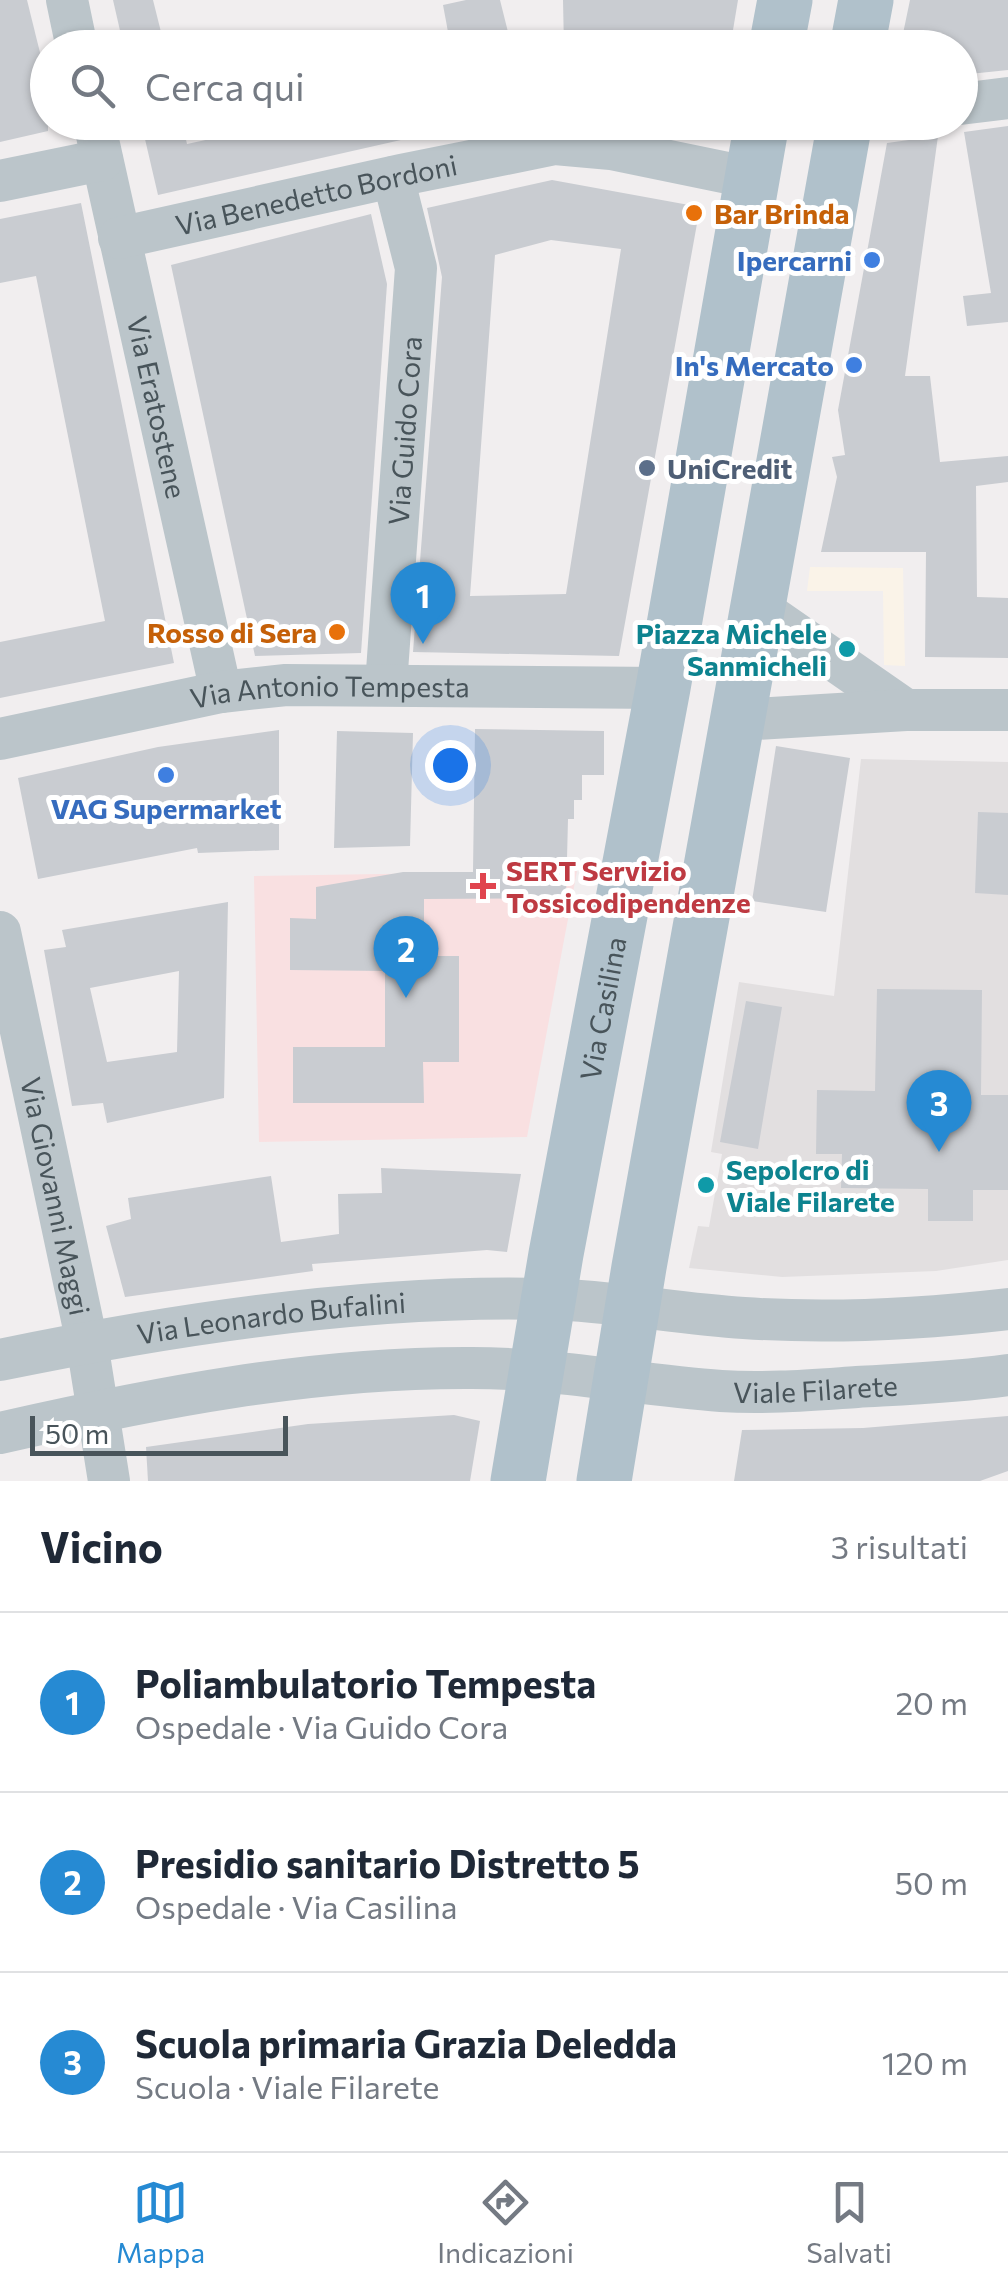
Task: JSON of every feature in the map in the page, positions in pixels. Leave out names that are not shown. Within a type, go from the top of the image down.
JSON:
[{"type":"main road","points":[[779,30],[785,0]]},
{"type":"main road","points":[[860,30],[866,0]]},
{"type":"main road","name":"Via Casilina","points":[[518,1481],[759,140]]},
{"type":"main road","points":[[604,1481],[842,140]]},
{"type":"street","points":[[67,0],[74,30]]},
{"type":"street","points":[[978,102],[1008,98]]},
{"type":"street","points":[[0,182],[98,141]]},
{"type":"street","name":"Via Eratostene","points":[[98,141],[221,692]]},
{"type":"street","name":"Via Benedetto Bordoni","points":[[120,238],[555,144],[611,149],[752,178]]},
{"type":"street","name":"Via Guido Cora","points":[[386,685],[416,268],[393,177]]},
{"type":"street","points":[[759,608],[906,710]]},
{"type":"street","name":"Via Antonio Tempesta","points":[[0,739],[221,692],[286,685],[663,688]]},
{"type":"street","points":[[739,720],[906,710],[1008,710]]},
{"type":"street","name":"Via Giovanni Maggi","points":[[0,932],[99,1411]]},
{"type":"street","name":"Via Leonardo Bufalini","points":[[0,1360],[87,1342],[310,1312],[430,1302],[548,1299],[633,1306]]},
{"type":"street","points":[[633,1306],[747,1319],[821,1320],[891,1319],[1008,1309]]},
{"type":"street","points":[[0,1433],[99,1411],[312,1377],[434,1368],[537,1370]]},
{"type":"street","name":"Viale Filarete","points":[[537,1370],[722,1391],[960,1382],[1008,1375]]},
{"type":"street","points":[[99,1411],[109,1481]]},
{"type":"shaded area","points":[[810,567],[903,568],[905,666],[884,665],[883,591],[807,591]]},
{"type":"shaded area","points":[[861,759],[1008,762],[1008,1260],[936,1271],[782,1277],[689,1268],[698,1226],[709,1227],[722,1154],[711,1152],[739,982],[834,996]]},
{"type":"shaded area","points":[[577,871],[527,1137],[259,1142],[254,876]]},
{"type":"building","points":[[0,0],[27,0],[34,30],[30,30],[30,135],[0,142]]},
{"type":"building","points":[[113,0],[153,0],[160,30],[120,30]]},
{"type":"building","points":[[500,0],[508,30],[448,30],[443,5]]},
{"type":"building","points":[[563,0],[738,0],[733,30],[564,30]]},
{"type":"building","points":[[910,0],[1008,0],[1008,70],[978,73],[978,30],[904,30]]},
{"type":"building","points":[[1008,126],[1008,322],[967,326],[963,296],[991,293],[965,140],[978,140],[978,130]]},
{"type":"building","points":[[145,140],[186,140],[187,144],[206,140],[401,140],[158,195]]},
{"type":"building","points":[[937,140],[905,376],[930,376],[940,462],[1008,456],[1008,482],[976,486],[977,597],[1008,598],[1008,658],[925,657],[926,552],[821,552],[837,477],[832,457],[845,455],[838,410],[887,143]]},
{"type":"building","points":[[552,180],[700,207],[619,656],[413,652],[442,277],[427,208]],"holes":[[[551,240],[621,249],[566,594],[470,596],[495,255]]]},
{"type":"building","points":[[81,203],[174,663],[0,698],[0,642],[105,621],[36,276],[0,283],[0,219]]},
{"type":"building","points":[[371,214],[387,284],[361,653],[255,656],[171,265]]},
{"type":"building","points":[[475,729],[604,731],[604,775],[582,775],[582,800],[574,800],[574,819],[568,819],[566,898],[424,899],[424,956],[459,956],[459,1062],[423,1062],[424,1103],[293,1103],[293,1047],[385,1047],[385,971],[290,970],[290,918],[316,919],[316,887],[403,872],[473,872]]},
{"type":"building","points":[[279,730],[279,850],[198,853],[197,848],[38,879],[18,778],[158,747]]},
{"type":"building","points":[[337,731],[413,733],[410,846],[334,848]]},
{"type":"building","points":[[776,746],[850,758],[826,912],[752,901]]},
{"type":"building","points":[[978,812],[1008,813],[1008,895],[975,893]]},
{"type":"building","points":[[228,902],[224,1098],[107,1123],[103,1103],[72,1106],[44,950],[66,947],[62,930]],"holes":[[[179,971],[177,1052],[107,1062],[90,988]]]},
{"type":"building","points":[[877,989],[982,990],[981,1095],[1008,1095],[1008,1190],[973,1190],[973,1221],[928,1221],[928,1189],[841,1188],[842,1154],[816,1154],[817,1090],[875,1091]]},
{"type":"building","points":[[746,1001],[782,1007],[758,1149],[720,1142]]},
{"type":"building","points":[[381,1168],[521,1174],[507,1252],[487,1250],[312,1264],[313,1271],[125,1297],[106,1226],[131,1219],[128,1198],[271,1176],[281,1242],[339,1234],[338,1194],[382,1193]]},
{"type":"building","points":[[454,1415],[480,1421],[470,1481],[148,1481],[146,1447],[308,1424]]},
{"type":"building","points":[[1008,1416],[1008,1471],[980,1481],[734,1481],[742,1430],[863,1428]]},
{"type":"place","name":"Bar Brinda","points":[[694,213]]},
{"type":"place","name":"Ipercarni","points":[[872,260]]},
{"type":"place","name":"In's Mercato","points":[[854,365]]},
{"type":"place","name":"UniCredit","points":[[647,468]]},
{"type":"place","name":"Rosso di Sera","points":[[337,632]]},
{"type":"place","name":"Poliambulatorio Tempesta","points":[[423,644]]},
{"type":"place","name":"Piazza Michele Sanmicheli","points":[[847,649]]},
{"type":"place","name":"VAG Supermarket","points":[[166,775]]},
{"type":"place","name":"SERT Servizio Tossicodipendenze","points":[[483,886]]},
{"type":"place","name":"Presidio sanitario Distretto 5","points":[[406,998]]},
{"type":"place","name":"Scuola primaria Grazia Deledda","points":[[939,1152]]},
{"type":"place","name":"Sepolcro di Viale Filarete","points":[[706,1185]]}]
